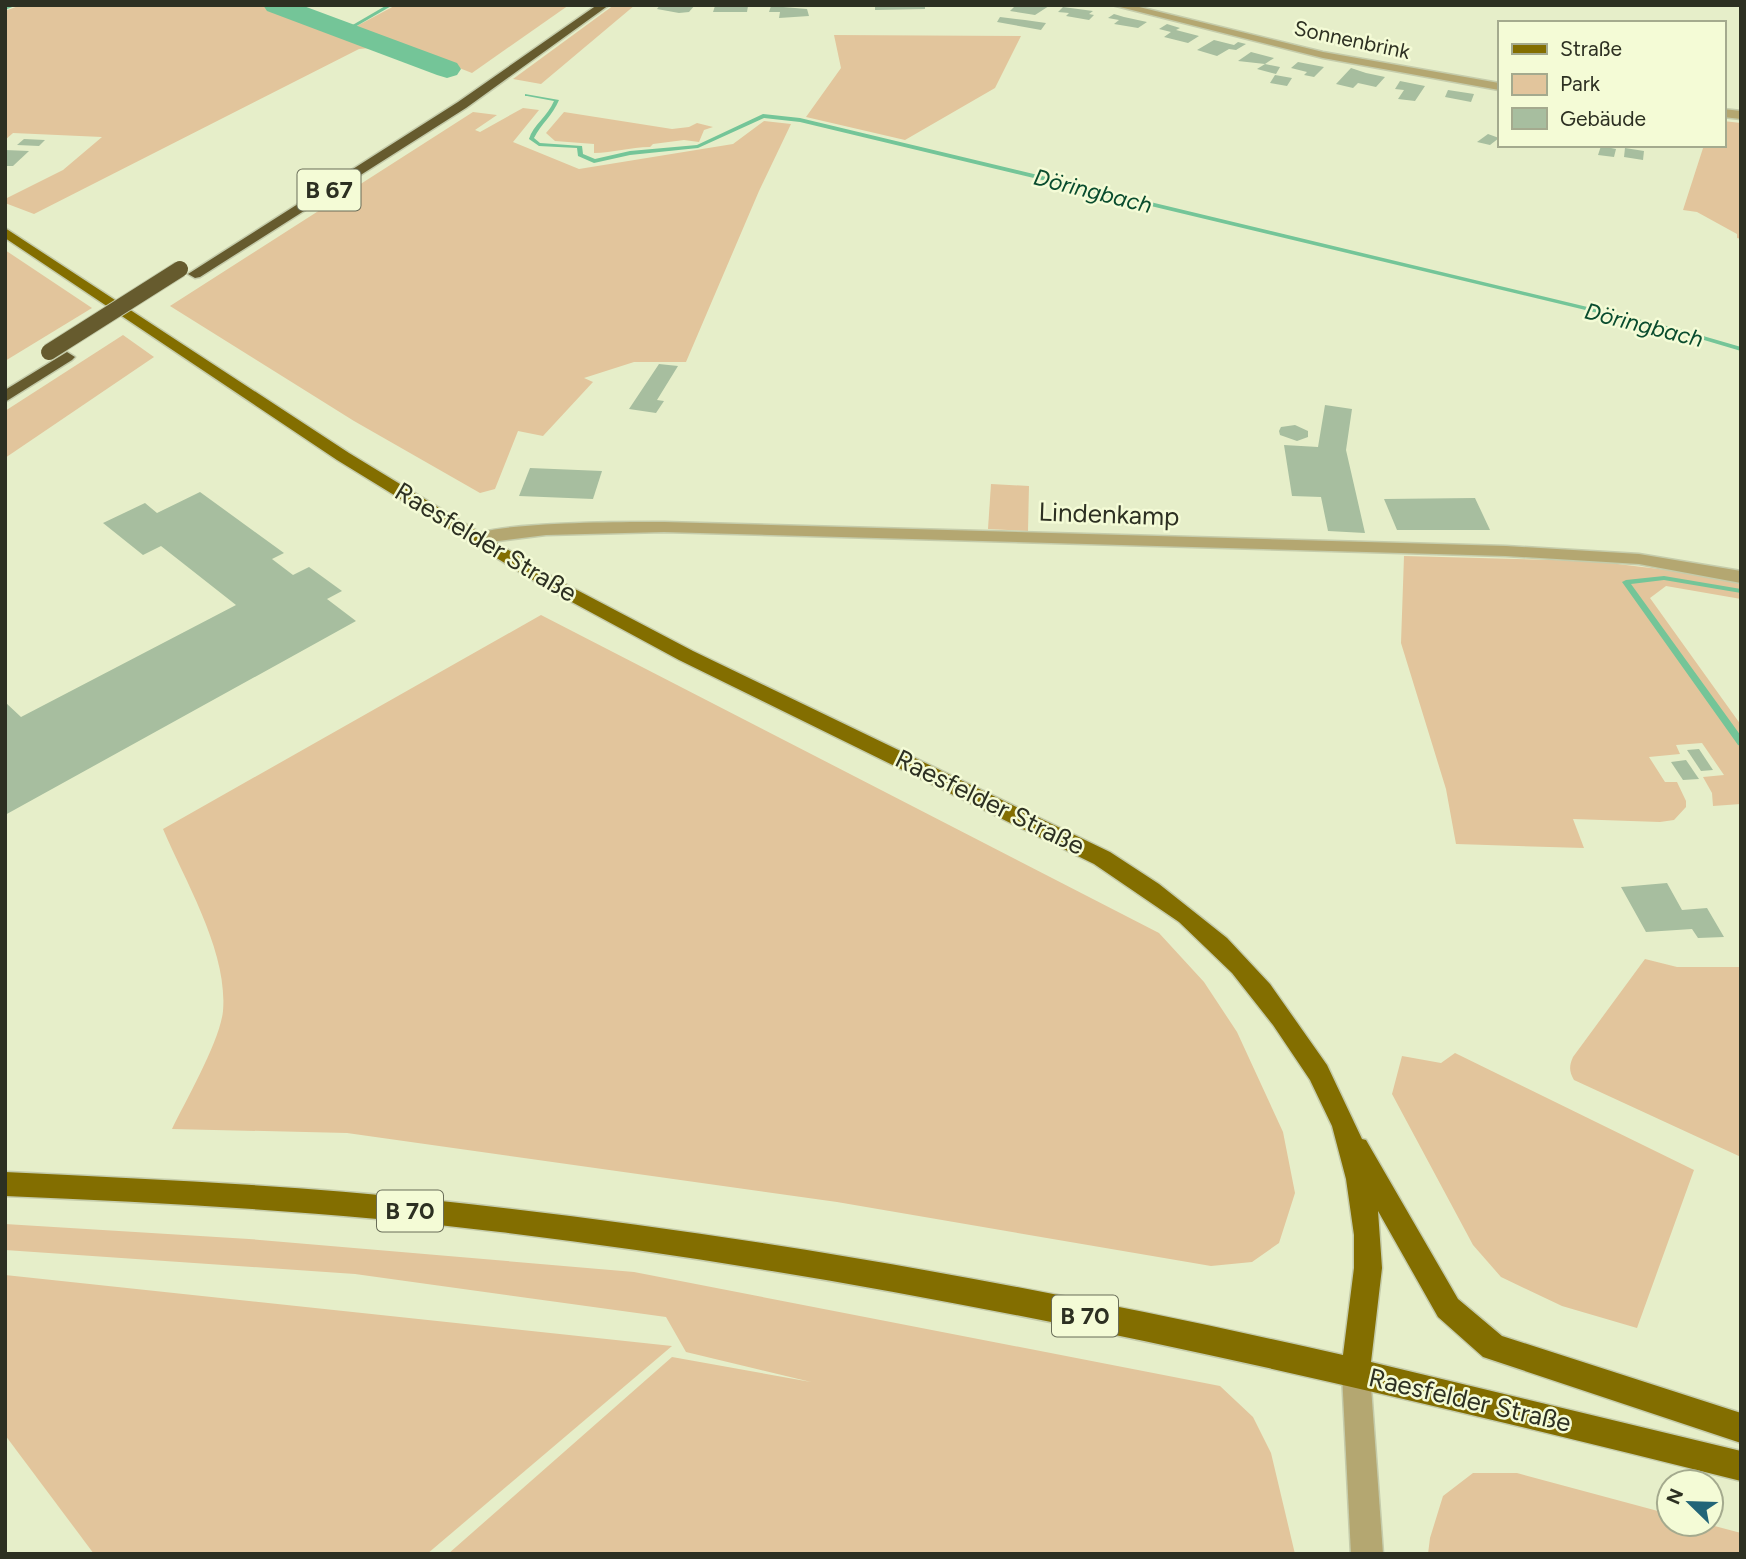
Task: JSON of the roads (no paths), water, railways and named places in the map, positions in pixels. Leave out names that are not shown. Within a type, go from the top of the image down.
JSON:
[{"type":"highway","name":"B 67","points":[[5,379],[443,104],[585,5]]},
{"type":"highway","name":"B 67","points":[[5,397],[462,105],[604,5]]},
{"type":"main road","name":"Raesfelder Straße","points":[[5,232],[475,538],[639,632],[1054,832],[1154,890],[1199,926],[1234,960],[1265,996],[1325,1084],[1346,1128],[1368,1235],[1367,1280],[1358,1333],[1356,1373],[1741,1466]]},
{"type":"main road","points":[[1346,1128],[1448,1308],[1493,1347],[1741,1428]]},
{"type":"main road","name":"B 70","points":[[5,1184],[216,1194],[368,1206],[567,1229],[813,1266],[1171,1332],[1356,1373]]},
{"type":"street","name":"Sonnenbrink","points":[[1117,5],[1150,9],[1323,55],[1498,87]]},
{"type":"street","name":"Lindenkamp","points":[[475,538],[538,529],[664,527],[1506,551],[1639,559],[1741,577]]},
{"type":"street","points":[[1356,1373],[1367,1554]]},
{"type":"waterway","points":[[5,9],[15,5]]},
{"type":"waterway","name":"Döringbach","points":[[276,5],[447,69]]},
{"type":"waterway","points":[[346,30],[391,5]]},
{"type":"waterway","name":"Döringbach","points":[[527,95],[557,100],[531,138],[539,144],[580,147],[580,155],[594,161],[630,153],[698,146],[763,116],[800,120],[1679,331],[1741,349]]},
{"type":"waterway","points":[[1741,591],[1664,578],[1626,582],[1741,743]]}]
